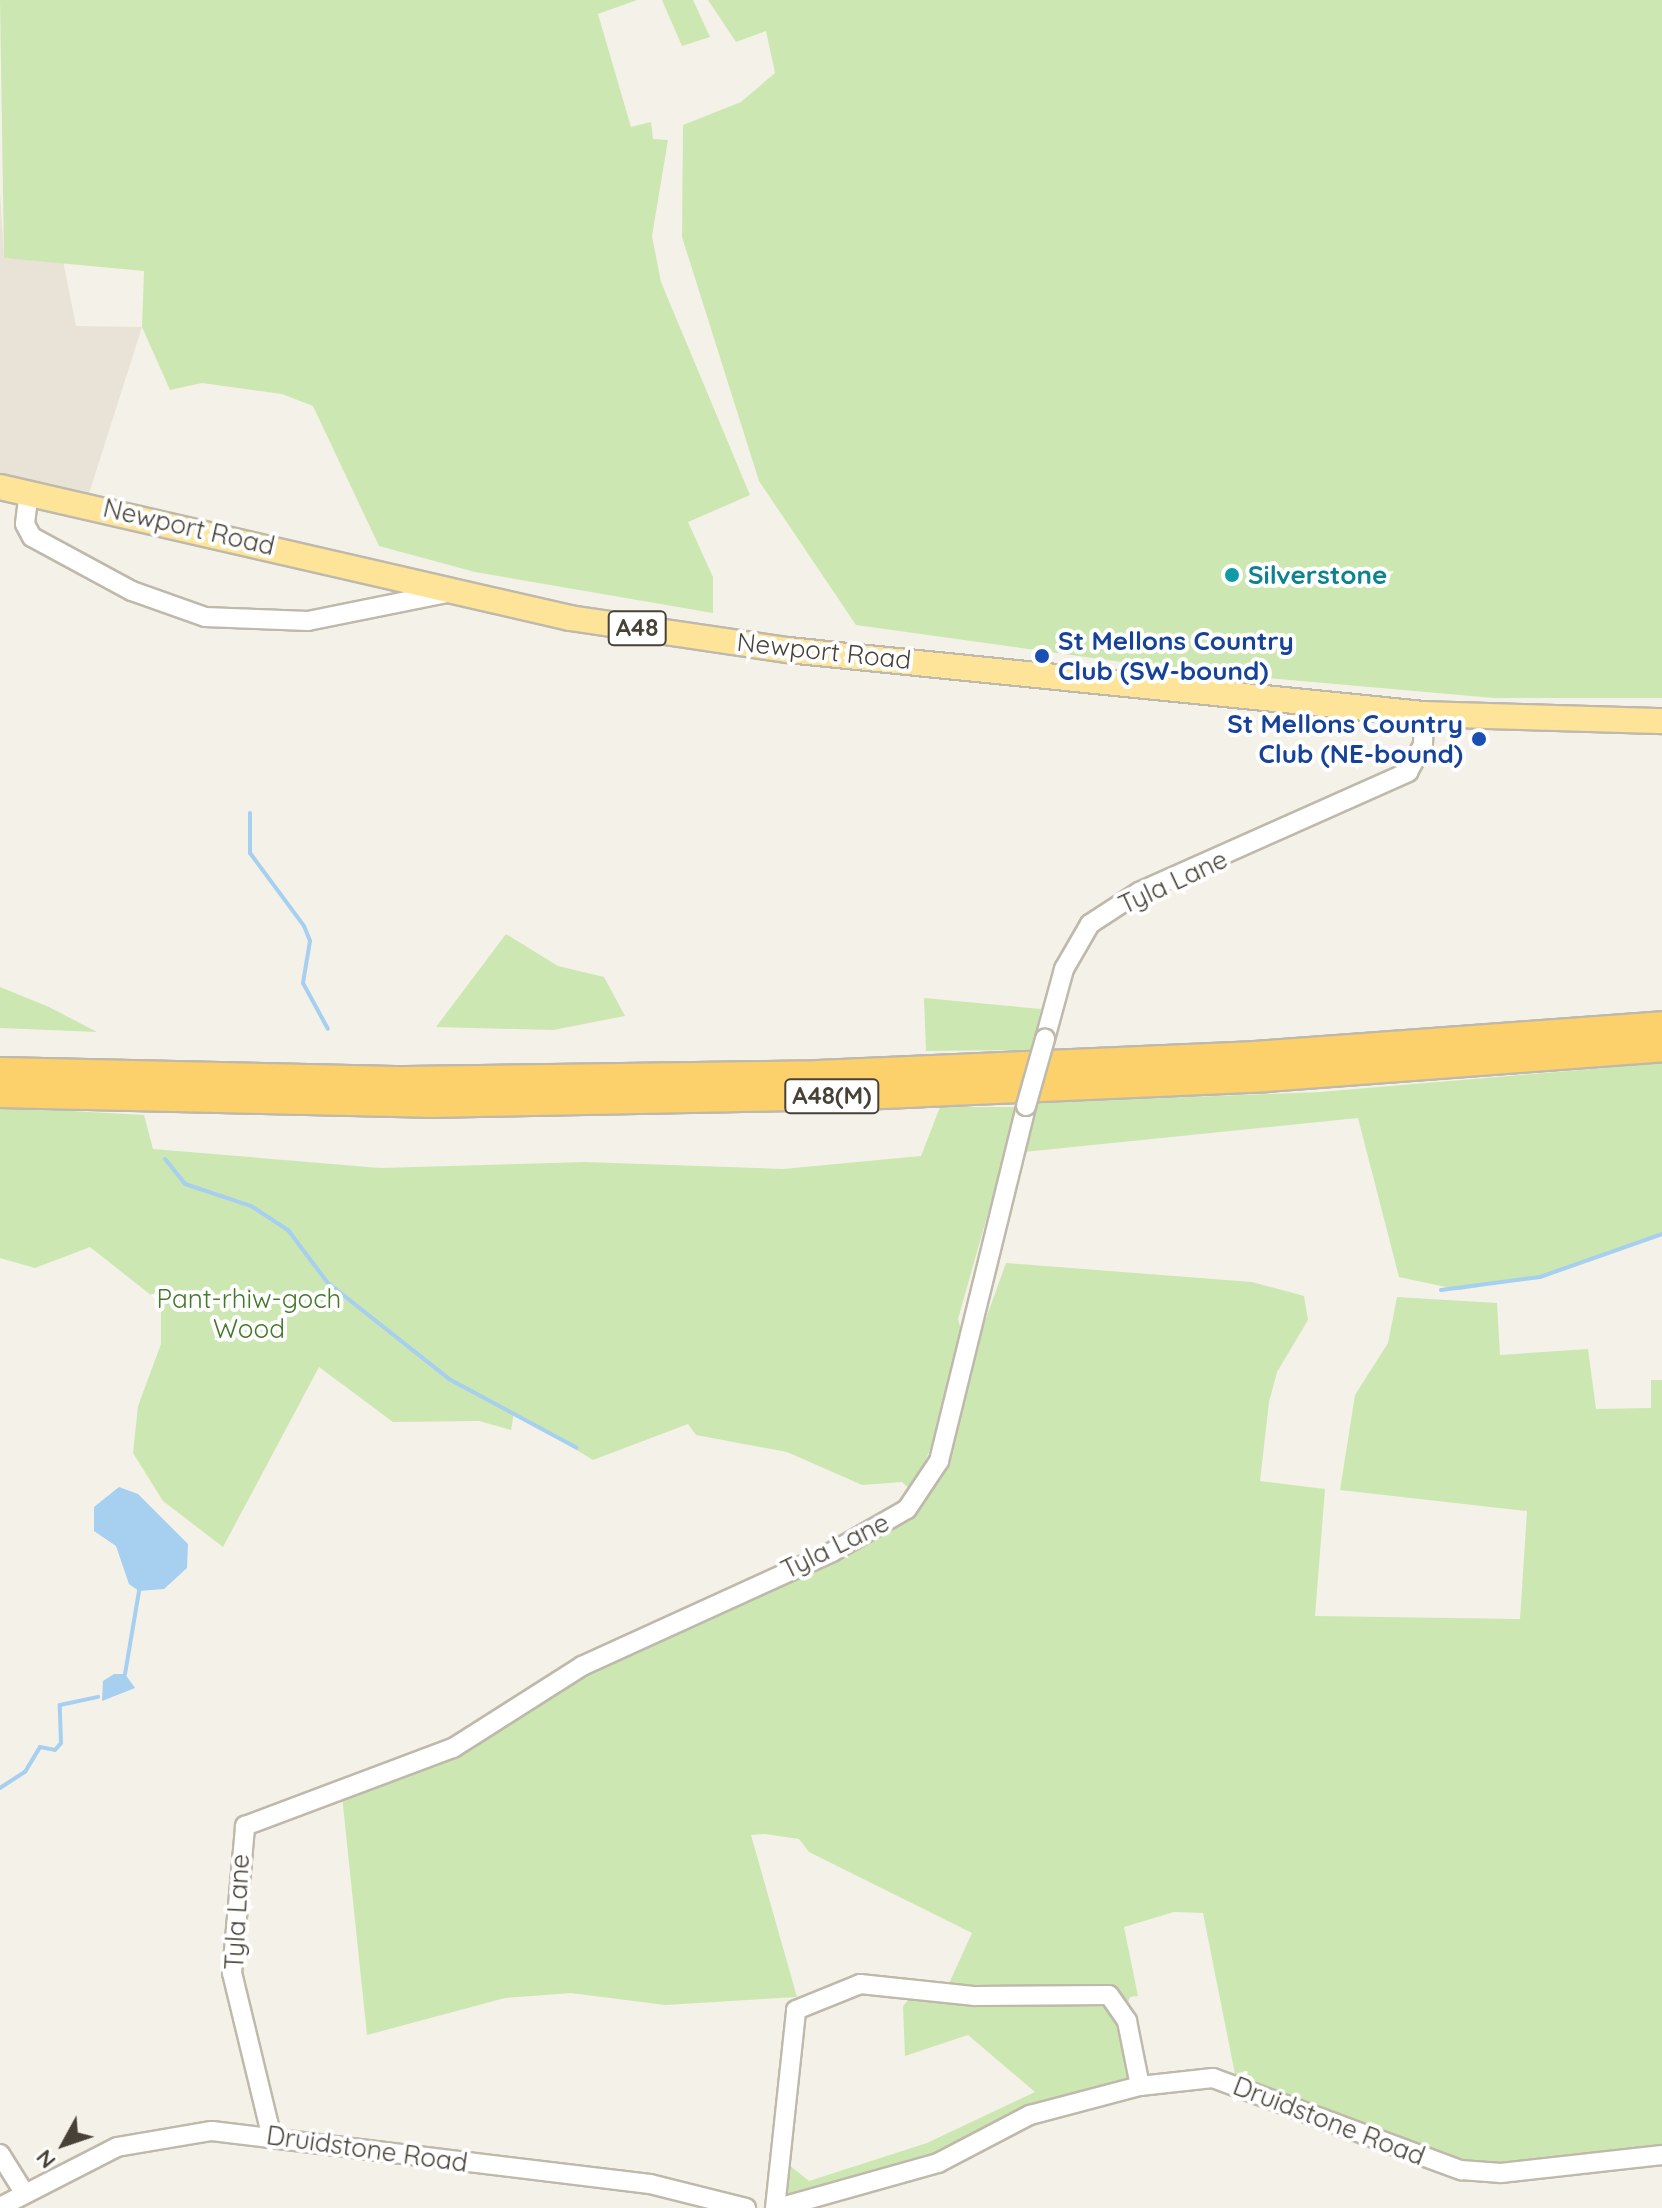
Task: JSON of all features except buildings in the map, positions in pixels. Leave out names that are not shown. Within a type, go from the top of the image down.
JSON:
[{"type":"highway","name":"A48(M)","points":[[0,1072],[378,1081],[820,1075],[1287,1054],[1662,1026]]},
{"type":"highway","name":"A48(M)","points":[[0,1093],[411,1103],[877,1095],[1240,1079],[1662,1047]]},
{"type":"main road","name":"Newport Road","points":[[0,487],[29,491],[570,618],[788,650],[1424,714],[1662,721]]},
{"type":"street","points":[[29,491],[25,524],[32,537],[132,591],[205,617],[308,621],[454,591]]},
{"type":"street","name":"Tyla Lane","points":[[271,2134],[232,1973],[245,1826],[453,1748],[582,1666],[832,1552],[907,1509],[939,1461],[1026,1106],[1064,969],[1090,924],[1139,892],[1408,772],[1423,745],[1424,714]]},
{"type":"street","points":[[776,2208],[796,2010],[860,1984],[975,1996],[1109,1995],[1127,2021],[1140,2086]]},
{"type":"street","name":"Druidstone Road","points":[[776,2208],[873,2186],[938,2163],[1030,2115],[1140,2086],[1237,2082],[1461,2170],[1501,2173],[1662,2155]]},
{"type":"street","name":"Druidstone Road","points":[[0,2207],[23,2191],[117,2147],[162,2136],[271,2134],[650,2184],[746,2208]]},
{"type":"street","points":[[0,2154],[23,2191]]},
{"type":"shaded area","points":[[0,192],[4,258],[63,261],[76,326],[142,327],[86,503],[0,487]]},
{"type":"green space","points":[[0,0],[637,0],[598,14],[631,127],[651,122],[653,139],[668,140],[652,236],[661,282],[750,495],[688,522],[713,577],[713,613],[475,572],[379,546],[313,406],[282,394],[202,383],[170,390],[142,327],[144,271],[4,258]]},
{"type":"green space","points":[[662,0],[693,0],[710,37],[682,46]]},
{"type":"green space","points":[[708,0],[1662,0],[1662,698],[1494,698],[1186,671],[856,625],[759,481],[682,237],[683,125],[741,102],[775,73],[766,31],[736,42]]},
{"type":"green space","points":[[506,934],[558,966],[604,977],[625,1016],[553,1030],[436,1027]]},
{"type":"green space","points":[[0,987],[49,1007],[97,1032],[0,1028]]},
{"type":"green space","points":[[924,998],[1041,1009],[1031,1050],[926,1051]]},
{"type":"green space","points":[[1662,1063],[1662,1234],[1540,1277],[1460,1290],[1399,1277],[1358,1118],[1024,1152],[1036,1103],[1320,1092]]},
{"type":"green space","name":"Pant-rhiw-goch Wood","points":[[0,1107],[144,1115],[153,1149],[380,1168],[585,1162],[783,1169],[921,1156],[940,1107],[1018,1107],[958,1319],[962,1334],[940,1427],[912,1491],[902,1482],[862,1485],[787,1452],[696,1435],[688,1424],[593,1460],[514,1412],[511,1430],[479,1421],[393,1422],[319,1367],[223,1547],[163,1501],[133,1453],[138,1406],[161,1344],[161,1303],[90,1247],[35,1268],[0,1258]]},
{"type":"green space","points":[[1006,1263],[1252,1282],[1304,1296],[1308,1320],[1277,1372],[1269,1402],[1260,1481],[1325,1489],[1315,1616],[1520,1619],[1527,1511],[1340,1490],[1355,1395],[1388,1343],[1397,1297],[1497,1303],[1500,1355],[1588,1349],[1596,1409],[1651,1408],[1651,1380],[1662,1380],[1662,2149],[1512,2163],[1448,2158],[1235,2074],[1203,1913],[1174,1912],[1124,1927],[1138,1996],[1130,1997],[1121,2023],[1132,2080],[935,2157],[783,2202],[788,2164],[809,2181],[927,2143],[1035,2092],[968,2035],[905,2056],[903,2006],[914,1994],[941,2001],[972,1933],[809,1852],[799,1839],[765,1834],[751,1835],[797,1997],[665,2005],[571,1993],[505,1998],[367,2035],[342,1796],[477,1745],[575,1678],[901,1524],[916,1512]]},
{"type":"water","points":[[119,1487],[138,1494],[188,1544],[187,1568],[164,1589],[139,1591],[129,1584],[116,1546],[94,1531],[94,1507]]},
{"type":"water","points":[[114,1674],[125,1674],[135,1688],[102,1701],[103,1681]]},
{"type":"waterway","points":[[250,813],[250,853],[304,926],[310,941],[303,983],[328,1029]]},
{"type":"waterway","points":[[165,1159],[185,1184],[251,1206],[288,1230],[328,1283],[449,1379],[577,1448]]},
{"type":"waterway","points":[[1441,1290],[1540,1277],[1662,1234]]},
{"type":"waterway","points":[[125,1674],[139,1591]]},
{"type":"waterway","points":[[0,1788],[25,1772],[40,1747],[55,1750],[61,1743],[60,1705],[98,1697]]},
{"type":"place","name":"Silverstone","points":[[1232,575]]},
{"type":"place","name":"St Mellons Country Club (SW-bound)","points":[[1042,656]]},
{"type":"place","name":"St Mellons Country Club (NE-bound)","points":[[1479,739]]}]
